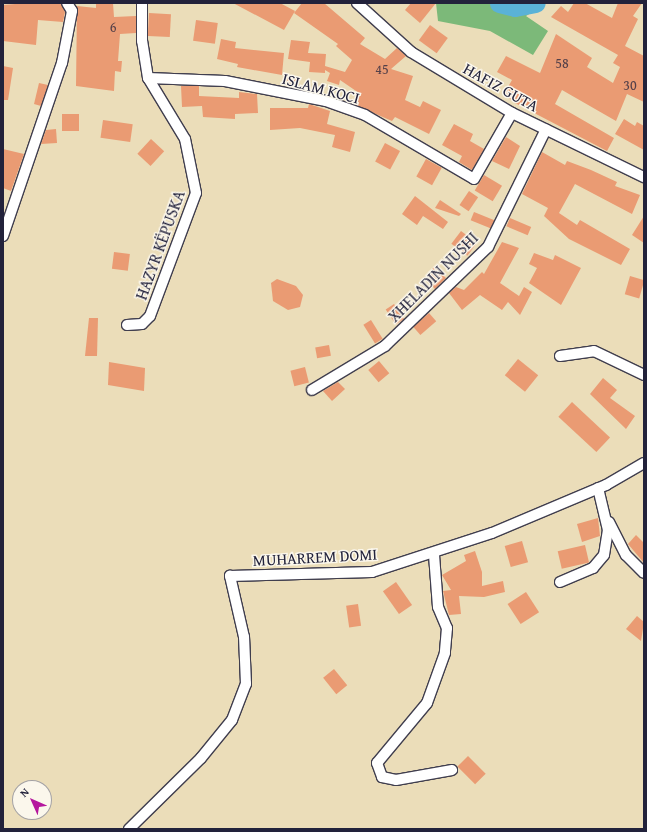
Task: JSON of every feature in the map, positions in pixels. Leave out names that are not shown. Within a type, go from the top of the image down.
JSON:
[{"type":"street","points":[[3,236],[62,63],[72,11],[67,3]]},
{"type":"street","name":"HAZYR KËPUSKA","points":[[127,325],[142,324],[150,316],[196,193],[185,139],[148,78],[142,41],[142,3]]},
{"type":"street","name":"HAFIZ GUTA","points":[[357,3],[411,52],[512,113],[644,178]]},
{"type":"street","name":"ISLAM KOCI","points":[[148,78],[225,81],[326,101],[365,115],[470,177],[479,176],[512,113]]},
{"type":"street","name":"XHELADIN NUSHI","points":[[312,390],[385,346],[488,247],[546,129]]},
{"type":"street","points":[[560,356],[599,352],[644,375]]},
{"type":"street","name":"MUHARREM DOMI","points":[[129,829],[201,758],[232,720],[246,684],[244,637],[230,576],[372,572],[434,555],[598,488],[644,463]]},
{"type":"street","points":[[560,582],[593,568],[604,555],[608,530],[601,509],[598,488]]},
{"type":"street","points":[[601,509],[626,555],[644,573]]},
{"type":"street","points":[[434,555],[438,607],[447,628],[445,653],[427,703],[377,763],[382,777],[396,780],[452,770]]},
{"type":"green space","points":[[436,3],[547,3],[526,16],[548,31],[533,55],[490,31],[438,21]]},
{"type":"building","points":[[61,3],[65,12],[63,22],[38,20],[36,45],[3,41],[3,5]]},
{"type":"building","points":[[96,3],[113,3],[114,17],[136,16],[136,33],[120,34],[118,61],[122,61],[121,72],[115,71],[114,91],[76,86],[77,6],[96,8]]},
{"type":"building","points":[[233,3],[280,3],[295,11],[284,30]]},
{"type":"building","points":[[302,3],[324,3],[365,38],[360,44],[385,59],[397,48],[406,56],[391,69],[413,76],[405,100],[420,107],[423,101],[441,110],[429,134],[395,117],[392,121],[355,105],[359,93],[340,80],[339,85],[327,81],[330,73],[325,70],[325,73],[309,72],[310,62],[288,59],[291,40],[310,42],[308,53],[326,54],[325,66],[345,72],[352,60],[336,46],[338,44],[294,13]]},
{"type":"building","points":[[411,3],[436,3],[420,23],[405,10]]},
{"type":"building","points":[[574,3],[585,3],[612,18],[618,3],[642,3],[633,16],[638,19],[625,46],[644,56],[644,102],[627,94],[616,121],[562,90],[555,104],[614,138],[607,151],[515,103],[504,94],[512,80],[497,72],[506,56],[540,73],[556,34],[592,58],[587,67],[613,83],[620,67],[613,63],[618,55],[551,17],[561,6],[568,12]]},
{"type":"building","points":[[149,13],[171,14],[170,37],[148,36]]},
{"type":"building","points":[[196,20],[218,23],[215,44],[193,41]]},
{"type":"building","points":[[430,25],[448,38],[437,53],[419,40]]},
{"type":"building","points":[[221,39],[236,42],[235,48],[284,53],[282,75],[237,67],[238,64],[217,59]]},
{"type":"building","points":[[3,66],[13,68],[8,100],[3,100]]},
{"type":"building","points":[[288,76],[297,78],[295,88],[285,85]]},
{"type":"building","points":[[39,83],[48,85],[41,106],[34,104]]},
{"type":"building","points":[[181,86],[199,86],[199,96],[239,98],[239,92],[257,94],[258,113],[235,114],[235,119],[203,117],[202,106],[182,107]]},
{"type":"building","points":[[309,104],[330,111],[327,124],[355,132],[350,152],[332,147],[335,135],[300,128],[270,130],[270,108],[308,108]]},
{"type":"building","points":[[62,114],[79,114],[79,131],[62,131]]},
{"type":"building","points":[[624,119],[635,126],[637,122],[644,126],[644,150],[615,134]]},
{"type":"building","points":[[103,120],[133,124],[130,142],[100,138]]},
{"type":"building","points":[[454,124],[473,134],[470,141],[484,149],[472,170],[459,162],[462,156],[442,145]]},
{"type":"building","points":[[56,129],[57,143],[41,144],[46,130]]},
{"type":"building","points":[[506,137],[520,146],[509,169],[492,161]]},
{"type":"building","points":[[151,139],[164,151],[151,166],[137,154]]},
{"type":"building","points":[[385,143],[400,151],[390,170],[375,162]]},
{"type":"building","points":[[3,149],[24,154],[11,191],[3,188]]},
{"type":"building","points":[[542,152],[565,165],[567,161],[591,170],[617,182],[615,186],[640,195],[632,214],[575,184],[559,213],[577,225],[580,220],[630,249],[621,265],[569,239],[544,216],[548,208],[522,194]]},
{"type":"building","points":[[426,159],[442,168],[432,185],[416,176]]},
{"type":"building","points":[[484,175],[502,186],[493,201],[475,190]]},
{"type":"building","points":[[469,191],[478,197],[469,211],[459,205]]},
{"type":"building","points":[[415,196],[448,222],[443,229],[423,216],[417,225],[402,214]]},
{"type":"building","points":[[440,200],[461,214],[459,216],[435,208]]},
{"type":"building","points":[[474,212],[494,220],[491,229],[471,220]]},
{"type":"building","points":[[644,216],[644,243],[632,235]]},
{"type":"building","points":[[510,218],[531,227],[528,235],[506,226]]},
{"type":"building","points":[[461,231],[477,243],[467,256],[451,244]]},
{"type":"building","points":[[502,242],[519,248],[500,283],[519,296],[524,287],[532,292],[520,315],[508,302],[502,310],[480,295],[462,310],[449,293],[456,287],[464,290],[482,272],[484,274]]},
{"type":"building","points":[[114,252],[130,254],[128,271],[112,269]]},
{"type":"building","points":[[534,253],[553,260],[555,255],[581,268],[561,305],[529,283],[537,268],[529,264]]},
{"type":"building","points":[[434,267],[446,278],[435,289],[425,279]]},
{"type":"building","points":[[630,276],[644,280],[639,298],[625,294]]},
{"type":"building","points":[[277,279],[296,286],[303,295],[300,307],[288,310],[273,301],[271,283]]},
{"type":"building","points":[[394,304],[404,319],[396,325],[386,310]]},
{"type":"building","points":[[429,313],[436,321],[420,335],[413,327]]},
{"type":"building","points":[[89,318],[98,318],[97,356],[85,356]]},
{"type":"building","points":[[371,320],[383,339],[375,343],[363,325]]},
{"type":"building","points":[[329,345],[331,356],[317,358],[315,347]]},
{"type":"building","points":[[518,359],[538,375],[525,392],[505,375]]},
{"type":"building","points":[[379,361],[389,373],[379,382],[368,370]]},
{"type":"building","points":[[109,362],[145,368],[144,391],[108,385]]},
{"type":"building","points":[[305,367],[309,383],[294,386],[290,371]]},
{"type":"building","points":[[603,378],[617,390],[610,398],[635,416],[626,429],[590,394]]},
{"type":"building","points":[[338,382],[345,389],[332,401],[323,391]]},
{"type":"building","points":[[572,402],[610,437],[596,452],[558,417]]},
{"type":"building","points":[[598,518],[600,536],[582,542],[577,524]]},
{"type":"building","points":[[636,535],[644,543],[644,563],[628,544]]},
{"type":"building","points":[[522,541],[528,562],[511,567],[505,546]]},
{"type":"building","points":[[585,545],[589,563],[562,569],[558,551]]},
{"type":"building","points":[[475,551],[482,572],[482,586],[503,581],[505,592],[484,597],[459,596],[461,614],[449,615],[443,591],[451,590],[442,575],[466,561],[464,555]]},
{"type":"building","points":[[396,582],[412,605],[399,614],[383,591]]},
{"type":"building","points":[[526,592],[539,612],[521,624],[508,604]]},
{"type":"building","points":[[358,604],[361,626],[349,627],[346,606]]},
{"type":"building","points":[[637,616],[644,622],[641,641],[626,629]]},
{"type":"building","points":[[334,669],[347,685],[336,694],[323,678]]},
{"type":"building","points":[[468,756],[486,774],[475,784],[457,767]]},
{"type":"waterway","points":[[499,3],[515,7],[536,3]]}]
